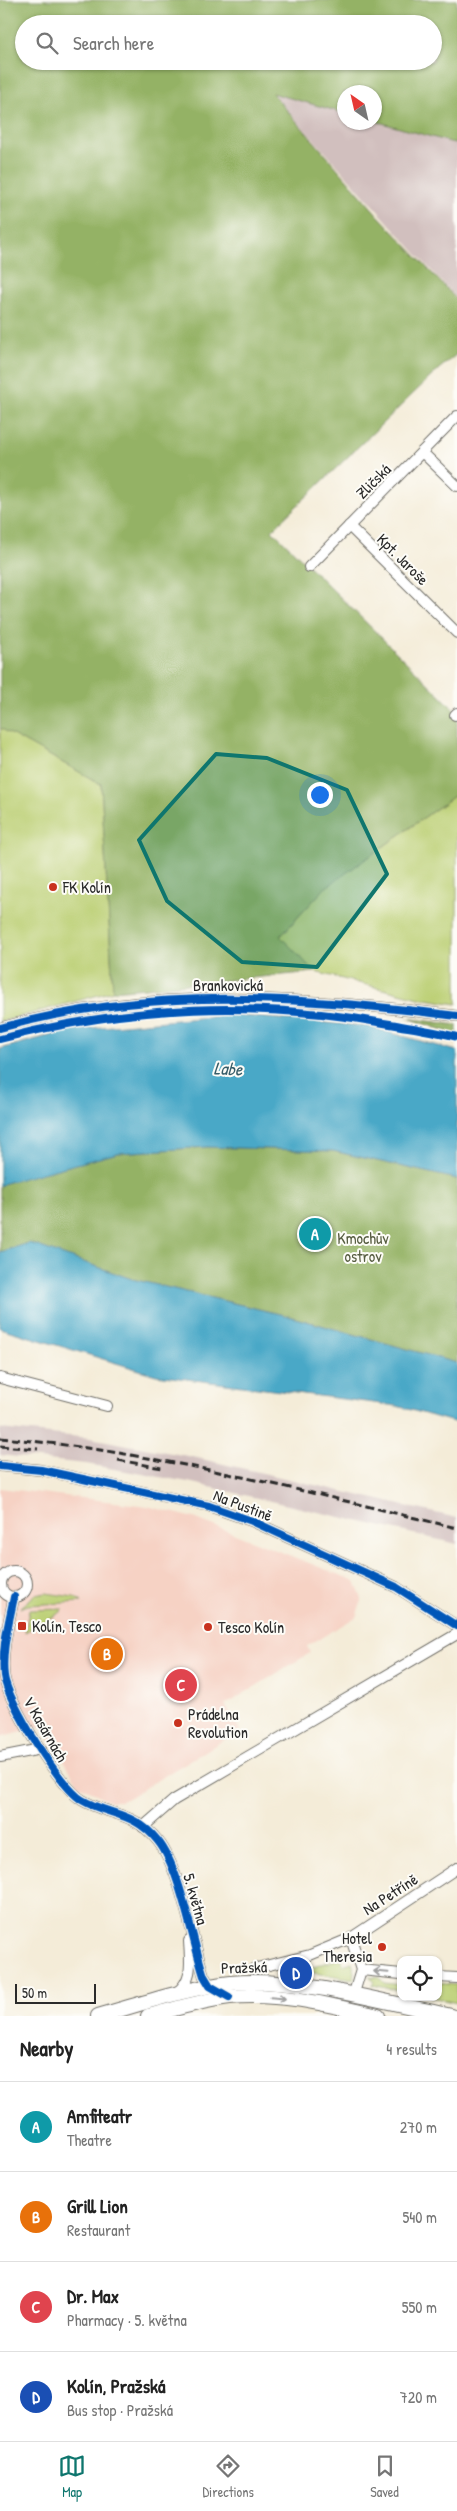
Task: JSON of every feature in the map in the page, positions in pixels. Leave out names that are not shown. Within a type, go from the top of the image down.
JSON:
[{"type":"street","name":"Zličská","points":[[310,567],[457,416]]},
{"type":"street","points":[[422,452],[457,486]]},
{"type":"street","name":"Kpt. Jaroše","points":[[349,526],[457,633]]},
{"type":"street","name":"Brankovická","points":[[0,1028],[80,1010],[179,999],[251,997],[302,1000],[457,1016]]},
{"type":"street","points":[[0,1378],[106,1406]]},
{"type":"street","name":"Na Pustině","points":[[0,1466],[41,1470],[209,1506],[252,1521],[396,1587],[457,1626]]},
{"type":"street","name":"V Kasárnách","points":[[14,1597],[3,1663],[4,1679],[41,1749],[55,1772],[73,1793],[96,1806],[128,1816],[143,1827]]},
{"type":"street","points":[[143,1827],[174,1800],[457,1634]]},
{"type":"street","name":"V Kasárnách","points":[[0,1757],[41,1749]]},
{"type":"street","name":"5. května","points":[[143,1827],[159,1842],[170,1862],[204,1976],[210,1986]]},
{"type":"street","name":"Na Petříně","points":[[253,1969],[310,1955],[351,1938],[457,1868]]},
{"type":"street","name":"5. května","points":[[173,1995],[185,1984],[190,1973],[188,1922]]},
{"type":"street","points":[[351,1938],[361,1970],[353,1996]]},
{"type":"street","points":[[361,1970],[397,1974]]},
{"type":"street","points":[[442,1977],[457,1978]]},
{"type":"street","name":"Pražská","points":[[98,2016],[173,1995],[210,1986],[233,1983],[300,1986],[452,2016]]},
{"type":"street","points":[[192,2004],[210,1986],[229,1997]]},
{"type":"street","name":"Pražská","points":[[148,2016],[192,2004],[229,1997],[285,1998],[378,2016]]},
{"type":"highlighted area","points":[[216,754],[267,758],[347,790],[387,874],[317,967],[242,962],[167,901],[139,840]]},
{"type":"shaded area","points":[[271,92],[337,111],[337,130],[382,130],[382,123],[457,144],[457,299]]},
{"type":"shaded area","points":[[0,1429],[90,1438],[193,1457],[457,1518],[457,1544],[188,1482],[86,1464],[0,1455]]},
{"type":"shaded area","points":[[0,1488],[147,1506],[194,1518],[355,1581],[362,1599],[356,1617],[307,1646],[310,1653],[225,1705],[240,1730],[128,1798],[121,1801],[110,1801],[79,1785],[42,1726],[0,1737]]},
{"type":"green space","points":[[0,0],[457,0],[457,144],[382,123],[382,85],[337,85],[337,111],[272,93],[377,214],[457,300],[457,354],[440,368],[272,530],[457,712],[457,794],[325,888],[280,936],[315,972],[113,991],[101,784],[0,728]]},
{"type":"green space","name":"FK Kolín","points":[[0,728],[101,784],[113,991],[0,1022]]},
{"type":"green space","points":[[457,794],[457,1004],[419,998],[315,972],[280,937],[325,888]]},
{"type":"green space","points":[[407,1018],[457,1025],[457,1035]]},
{"type":"green space","name":"Kmochův ostrov","points":[[207,1147],[333,1151],[457,1179],[457,1363],[288,1316],[132,1279],[29,1243],[0,1252],[0,1186],[4,1183],[118,1153]]},
{"type":"green space","points":[[46,1593],[74,1597],[82,1602],[28,1605],[20,1608],[35,1595]]},
{"type":"green space","points":[[63,1609],[61,1612],[25,1632],[29,1610]]},
{"type":"green space","points":[[341,1958],[343,1965],[352,1962],[355,1972],[354,1979],[288,1969],[300,1963],[304,1970]]},
{"type":"green space","points":[[369,1976],[379,1977],[385,1983],[397,1984],[397,1990],[373,1985],[375,1981]]},
{"type":"green space","points":[[442,1983],[457,1985],[457,2003],[442,2000]]},
{"type":"water","name":"Labe","points":[[230,1015],[366,1026],[457,1051],[457,1179],[333,1151],[207,1147],[118,1153],[5,1183],[0,1186],[0,1049],[70,1030]]},
{"type":"water","points":[[29,1243],[132,1279],[288,1316],[457,1363],[457,1423],[397,1406],[156,1375],[0,1328],[0,1252]]},
{"type":"railway","points":[[0,1438],[116,1452],[230,1474],[457,1528]]},
{"type":"railway","points":[[0,1446],[38,1449]]},
{"type":"railway","points":[[118,1460],[162,1468]]},
{"type":"cycle path","points":[[0,1028],[57,1014],[114,1005],[171,1000],[284,1000],[399,1009],[457,1016]]},
{"type":"cycle path","points":[[0,1039],[98,1019],[146,1013],[243,1009],[340,1016],[457,1037]]},
{"type":"cycle path","points":[[0,1466],[41,1470],[209,1506],[252,1521],[396,1587],[457,1626]]},
{"type":"cycle path","points":[[14,1597],[3,1666],[7,1688],[24,1723],[48,1762],[72,1792],[92,1805],[140,1824],[158,1841],[173,1868],[204,1976],[210,1986],[229,1997]]},
{"type":"place","name":"FK Kolín","points":[[53,887]]},
{"type":"place","name":"Amfiteatr","points":[[315,1234]]},
{"type":"place","name":"Kolín, Tesco","points":[[22,1626]]},
{"type":"place","name":"Tesco Kolín","points":[[208,1627]]},
{"type":"place","name":"Grill Lion","points":[[107,1654]]},
{"type":"place","name":"Dr. Max","points":[[181,1685]]},
{"type":"place","name":"Prádelna Revolution","points":[[178,1723]]},
{"type":"place","name":"Hotel Theresia","points":[[382,1947]]},
{"type":"place","name":"Kolín, Pražská","points":[[296,1973]]}]
